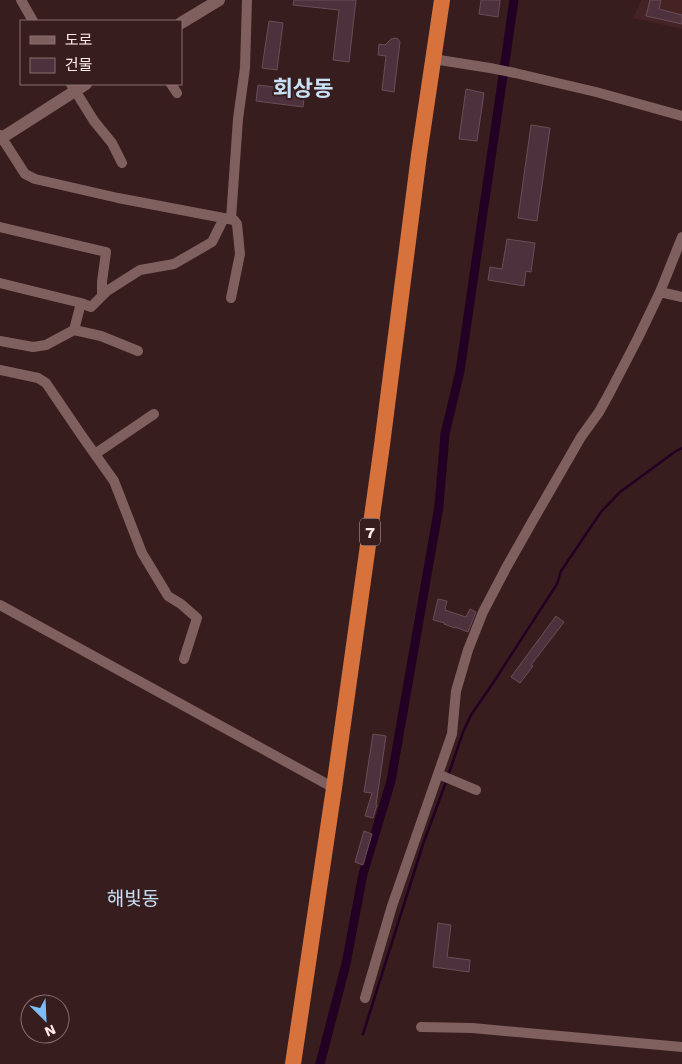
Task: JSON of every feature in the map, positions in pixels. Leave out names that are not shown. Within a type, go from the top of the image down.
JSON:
[{"type":"highway","name":"7","points":[[293,1064],[334,788],[382,445],[419,155],[442,0]]},
{"type":"street","points":[[21,0],[33,20]]},
{"type":"street","points":[[182,22],[218,0]]},
{"type":"street","points":[[0,283],[91,307],[107,291],[140,270],[174,264],[212,242],[227,219],[245,68],[247,0]]},
{"type":"street","points":[[433,59],[515,73],[596,92],[682,116]]},
{"type":"street","points":[[172,85],[177,93]]},
{"type":"street","points":[[122,162],[112,143],[94,121],[77,86],[1,137],[25,174],[35,179],[118,198],[234,220],[237,224],[240,254],[231,298]]},
{"type":"street","points":[[0,227],[106,252],[102,296]]},
{"type":"street","points":[[365,998],[392,906],[452,734],[456,691],[472,638],[506,568],[581,437],[609,394],[660,292],[682,237]]},
{"type":"street","points":[[660,292],[682,297]]},
{"type":"street","points":[[74,330],[81,303]]},
{"type":"street","points":[[0,340],[34,347],[46,346],[74,330],[101,336],[138,351]]},
{"type":"street","points":[[0,370],[38,378],[46,383],[114,481],[142,553],[168,596],[197,618],[184,659]]},
{"type":"street","points":[[95,454],[154,414]]},
{"type":"street","points":[[0,605],[334,788]]},
{"type":"street","points":[[439,774],[476,790]]},
{"type":"street","points":[[421,1026],[472,1028],[682,1047]]},
{"type":"shaded area","points":[[642,0],[682,0],[682,29],[633,18]]},
{"type":"building","points":[[294,0],[356,0],[349,62],[333,60],[339,10],[293,5]]},
{"type":"building","points":[[481,0],[500,0],[498,17],[479,14]]},
{"type":"building","points":[[650,0],[661,0],[659,9],[682,15],[682,24],[646,16]]},
{"type":"building","points":[[269,21],[283,23],[277,70],[262,68]]},
{"type":"building","points":[[395,38],[400,42],[394,92],[382,90],[386,56],[378,55],[379,44],[385,45]]},
{"type":"building","points":[[258,85],[305,91],[303,107],[256,101]]},
{"type":"building","points":[[466,89],[484,93],[477,141],[459,139]]},
{"type":"building","points":[[531,125],[550,128],[537,221],[518,218]]},
{"type":"building","points":[[507,239],[535,243],[531,272],[526,271],[524,286],[488,280],[490,267],[502,269]]},
{"type":"building","points":[[438,599],[447,601],[445,610],[466,617],[470,609],[476,612],[468,632],[433,620]]},
{"type":"building","points":[[556,616],[564,622],[531,665],[533,666],[520,683],[511,677]]},
{"type":"building","points":[[373,734],[386,736],[377,805],[373,818],[365,816],[372,793],[364,792]]},
{"type":"building","points":[[364,831],[372,834],[363,865],[355,862]]},
{"type":"building","points":[[438,923],[451,925],[447,957],[470,960],[469,972],[433,967]]},
{"type":"waterway","points":[[320,1064],[346,964],[363,874],[391,781],[439,506],[445,434],[460,371],[514,0]]},
{"type":"waterway","points":[[448,776],[471,715],[557,584],[561,571],[601,512],[620,492],[682,448]]},
{"type":"waterway","points":[[363,1034],[423,844],[446,782]]},
{"type":"district","name":"회상동","points":[[303,88]]},
{"type":"district","name":"해빛동","points":[[133,898]]}]
